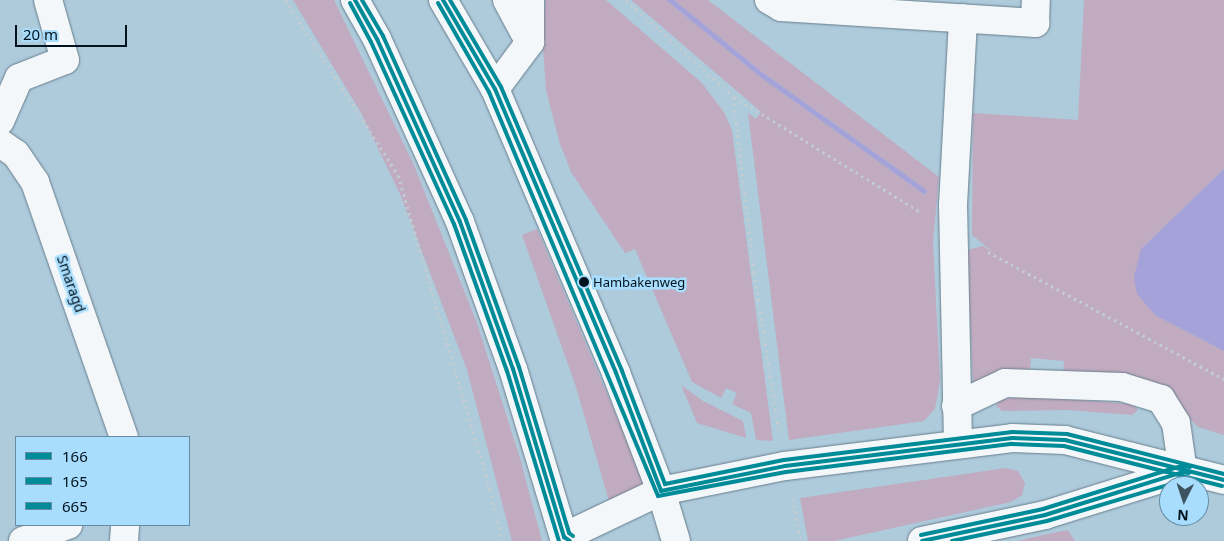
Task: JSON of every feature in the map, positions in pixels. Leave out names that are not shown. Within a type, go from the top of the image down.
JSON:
[{"type":"main road","points":[[0,121],[19,78],[65,60],[48,0]]},
{"type":"main road","points":[[355,0],[377,39],[460,222],[513,369],[566,540],[662,491],[785,466],[958,443],[1012,438],[1065,440],[1183,472],[1224,480]]},
{"type":"main road","points":[[443,0],[495,89],[616,372],[662,491],[676,541]]},
{"type":"main road","points":[[507,0],[530,42]]},
{"type":"main road","points":[[495,89],[530,42],[530,0]]},
{"type":"main road","points":[[769,0],[781,7],[1035,23],[1036,0]]},
{"type":"main road","points":[[958,443],[953,205],[963,18]]},
{"type":"main road","name":"Smaragd","points":[[0,143],[16,154],[35,182],[124,436]]},
{"type":"main road","points":[[956,406],[1005,384],[1122,387],[1161,399],[1176,423],[1183,472]]},
{"type":"main road","points":[[922,541],[1046,515],[1183,472]]},
{"type":"main road","points":[[23,541],[65,526]]},
{"type":"main road","points":[[124,541],[125,526]]},
{"type":"path","points":[[285,0],[398,175],[490,489],[502,541]]},
{"type":"path","points":[[626,0],[733,96],[955,234],[1224,379]]},
{"type":"path","points":[[733,96],[754,274],[785,466],[801,541]]},
{"type":"shaded area","points":[[293,0],[334,0],[413,163],[477,323],[520,458],[542,541],[512,541],[467,370],[400,194],[360,111]]},
{"type":"shaded area","points":[[545,0],[606,0],[701,82],[724,112],[732,130],[773,441],[756,440],[751,413],[732,404],[737,393],[726,388],[721,398],[692,382],[635,249],[625,253],[571,172],[560,144],[546,90],[543,48]]},
{"type":"shaded area","points":[[631,0],[666,0],[759,76],[925,195],[927,190],[762,72],[674,0],[708,0],[939,177],[933,242],[940,381],[935,409],[924,421],[789,440],[748,113],[756,119],[761,112]]},
{"type":"shaded area","points":[[1084,0],[1224,0],[1224,169],[1141,249],[1155,315],[1224,351],[1224,435],[1198,427],[1163,391],[1063,374],[1064,361],[1031,358],[1030,372],[998,372],[973,383],[967,250],[983,246],[993,252],[972,235],[973,113],[1078,120]]},
{"type":"shaded area","points":[[537,229],[629,445],[644,488],[609,501],[575,384],[522,235]]},
{"type":"shaded area","points":[[681,385],[703,401],[743,421],[746,438],[697,423]]},
{"type":"shaded area","points":[[1023,396],[1133,404],[1138,410],[1132,415],[1068,410],[1002,411],[996,406],[999,400]]},
{"type":"shaded area","points":[[1006,468],[1018,471],[1025,483],[1022,495],[1011,502],[834,541],[808,541],[800,498]]},
{"type":"shaded area","points":[[1068,530],[1075,541],[1017,541],[1043,535]]},
{"type":"water","points":[[666,0],[674,0],[762,72],[927,190],[925,195],[759,76]]},
{"type":"water","points":[[1224,169],[1224,351],[1155,315],[1137,294],[1134,277],[1141,249]]},
{"type":"transit line","name":"166","points":[[355,0],[377,39],[460,222],[513,369],[564,537],[570,541]]},
{"type":"transit line","name":"665","points":[[362,0],[383,36],[466,220],[519,367],[569,533],[573,536]]},
{"type":"transit line","name":"166","points":[[443,0],[495,89],[616,373],[661,491],[785,466],[1012,438],[1065,440],[1224,480]]},
{"type":"transit line","name":"665","points":[[450,0],[501,87],[622,371],[665,484],[784,460],[1012,432],[1067,434],[1224,474]]},
{"type":"transit line","name":"165","points":[[350,3],[371,42],[454,224],[507,371],[559,541]]},
{"type":"transit line","name":"165","points":[[438,3],[489,92],[658,496],[786,472],[1012,444],[1064,446],[1222,486]]},
{"type":"transit line","name":"665","points":[[921,535],[1043,509],[1181,466],[1190,467]]},
{"type":"transit line","name":"166","points":[[922,541],[1045,515],[1183,472],[1189,473]]},
{"type":"transit line","name":"165","points":[[952,541],[1047,521],[1159,488]]},
{"type":"place","name":"Hambakenweg","points":[[584,282]]}]
